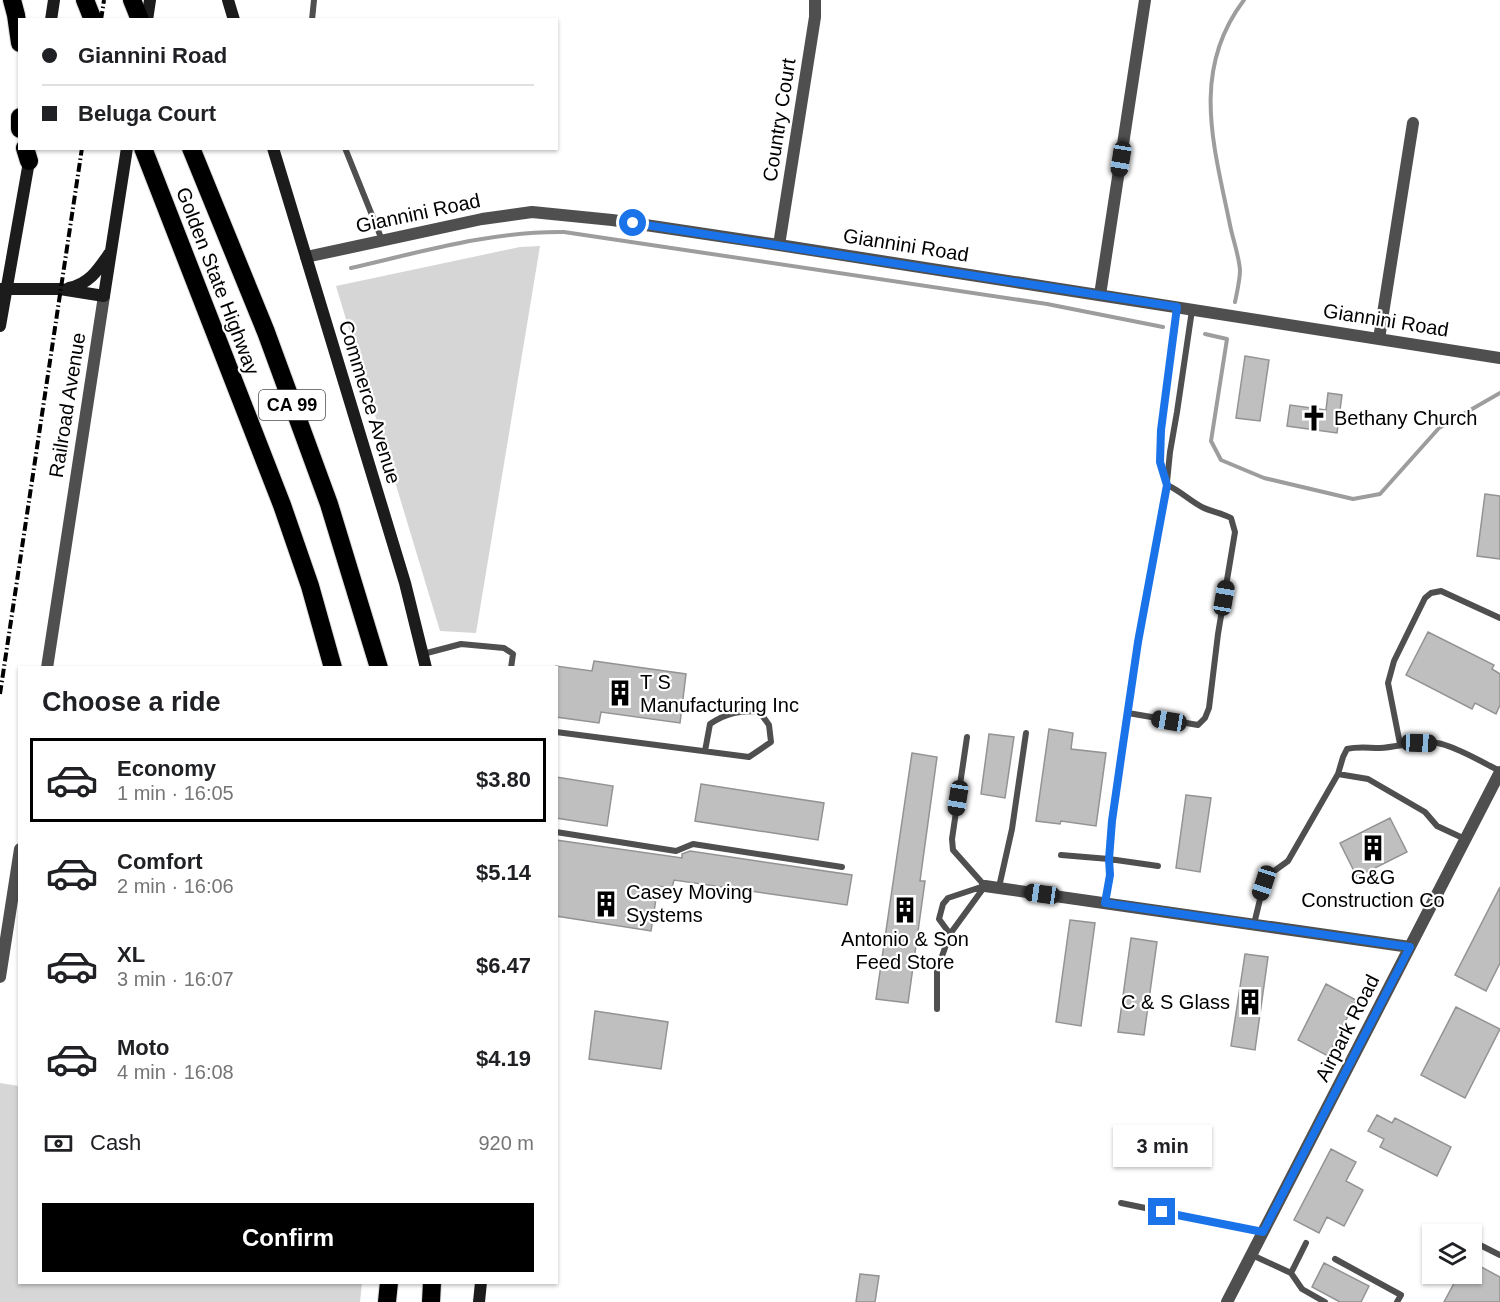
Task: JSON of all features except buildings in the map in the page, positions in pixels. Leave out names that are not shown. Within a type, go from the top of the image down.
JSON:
[{"type":"highway","points":[[12,0],[18,29]]},
{"type":"highway","points":[[85,0],[92,18]]},
{"type":"highway","points":[[132,0],[146,12]]},
{"type":"highway","name":"Golden State Highway","points":[[144,150],[282,505],[310,586],[332,666]]},
{"type":"highway","name":"Golden State Highway","points":[[192,150],[266,332],[329,504],[378,666]]},
{"type":"highway","points":[[387,1302],[389,1284]]},
{"type":"highway","points":[[431,1302],[432,1284]]},
{"type":"street","points":[[51,18],[54,0]]},
{"type":"street","points":[[228,0],[233,18]]},
{"type":"street","name":"Country Court","points":[[779,245],[815,17],[815,0]]},
{"type":"street","points":[[1100,295],[1145,0]]},
{"type":"street","points":[[1379,339],[1413,123]]},
{"type":"street","name":"Railroad Avenue","points":[[47,666],[127,150]]},
{"type":"street","name":"Commerce Avenue","points":[[274,150],[405,584],[426,666]]},
{"type":"street","points":[[0,326],[3,289],[29,153]]},
{"type":"street","name":"Giannini Road","points":[[306,257],[482,219],[532,212],[612,220],[779,245],[1500,357]]},
{"type":"street","points":[[60,289],[86,282],[93,276],[111,250]]},
{"type":"street","points":[[3,289],[60,289],[104,296]]},
{"type":"street","name":"Airpark Road","points":[[1227,1302],[1500,771]]},
{"type":"street","points":[[0,977],[18,862]]},
{"type":"street","points":[[985,886],[1410,947]]},
{"type":"street","points":[[479,1302],[481,1284]]},
{"type":"lane","points":[[312,18],[314,0]]},
{"type":"lane","points":[[346,150],[382,240]]},
{"type":"lane","points":[[1167,485],[1160,462],[1161,430],[1177,307]]},
{"type":"lane","points":[[1105,903],[1110,875],[1113,813],[1138,642],[1167,485],[1192,310]]},
{"type":"lane","points":[[1128,713],[1198,725],[1205,718],[1209,708],[1218,634],[1235,532],[1231,518],[1204,508],[1178,489],[1167,485]]},
{"type":"lane","points":[[1400,744],[1388,683],[1394,661],[1425,598],[1431,593],[1441,591],[1500,618]]},
{"type":"lane","points":[[423,654],[461,644],[504,648],[513,654],[511,666]]},
{"type":"lane","points":[[558,732],[749,757],[771,742],[769,725],[759,711],[736,711],[721,717],[710,724],[705,751]]},
{"type":"lane","points":[[999,887],[1012,830],[1026,733]]},
{"type":"lane","points":[[967,737],[952,839],[953,850],[985,886]]},
{"type":"lane","points":[[1254,924],[1264,883],[1270,874],[1288,861],[1338,774],[1347,749],[1381,748],[1400,744],[1444,744],[1500,771]]},
{"type":"lane","points":[[1338,774],[1368,779],[1425,812],[1437,826],[1466,839]]},
{"type":"lane","points":[[558,831],[676,851],[693,844],[842,867]]},
{"type":"lane","points":[[1061,855],[1158,866]]},
{"type":"lane","points":[[938,1009],[937,970],[950,934],[985,886]]},
{"type":"lane","points":[[950,934],[939,919],[943,904],[948,898],[985,886]]},
{"type":"lane","points":[[1121,1203],[1263,1232]]},
{"type":"lane","points":[[1291,1273],[1306,1243]]},
{"type":"lane","points":[[1482,1246],[1500,1255]]},
{"type":"lane","points":[[1252,1255],[1291,1273],[1302,1289],[1325,1302]]},
{"type":"lane","points":[[1335,1259],[1401,1295],[1397,1302]]},
{"type":"shaded area","points":[[540,246],[476,633],[440,631],[336,286],[520,247]]},
{"type":"shaded area","points":[[0,1083],[18,1086],[18,1284],[362,1284],[360,1302],[0,1302]]},
{"type":"waterway","points":[[1235,302],[1240,270],[1218,166],[1211,110],[1212,82],[1217,54],[1227,27],[1244,0]]},
{"type":"waterway","points":[[351,268],[483,239],[564,232],[1047,304],[1163,327]]},
{"type":"waterway","points":[[1205,334],[1227,339],[1211,441],[1221,460],[1264,478],[1353,499],[1380,494],[1439,428],[1500,393]]},
{"type":"railway","points":[[101,18],[104,0]]},
{"type":"railway","points":[[0,694],[82,150]]},
{"type":"place","name":"Bethany Church","points":[[1314,418]]},
{"type":"place","name":"T S Manufacturing Inc","points":[[620,693]]},
{"type":"place","name":"G&G Construction Co","points":[[1373,848]]},
{"type":"place","name":"Casey Moving Systems","points":[[606,904]]},
{"type":"place","name":"Antonio & Son Feed Store","points":[[905,910]]},
{"type":"place","name":"C & S Glass","points":[[1250,1002]]},
{"type":"route","points":[[633,223],[1177,307],[1161,430],[1160,462],[1167,485],[1138,642],[1112,821],[1110,875],[1105,903],[1410,947],[1263,1232],[1162,1212]]}]
